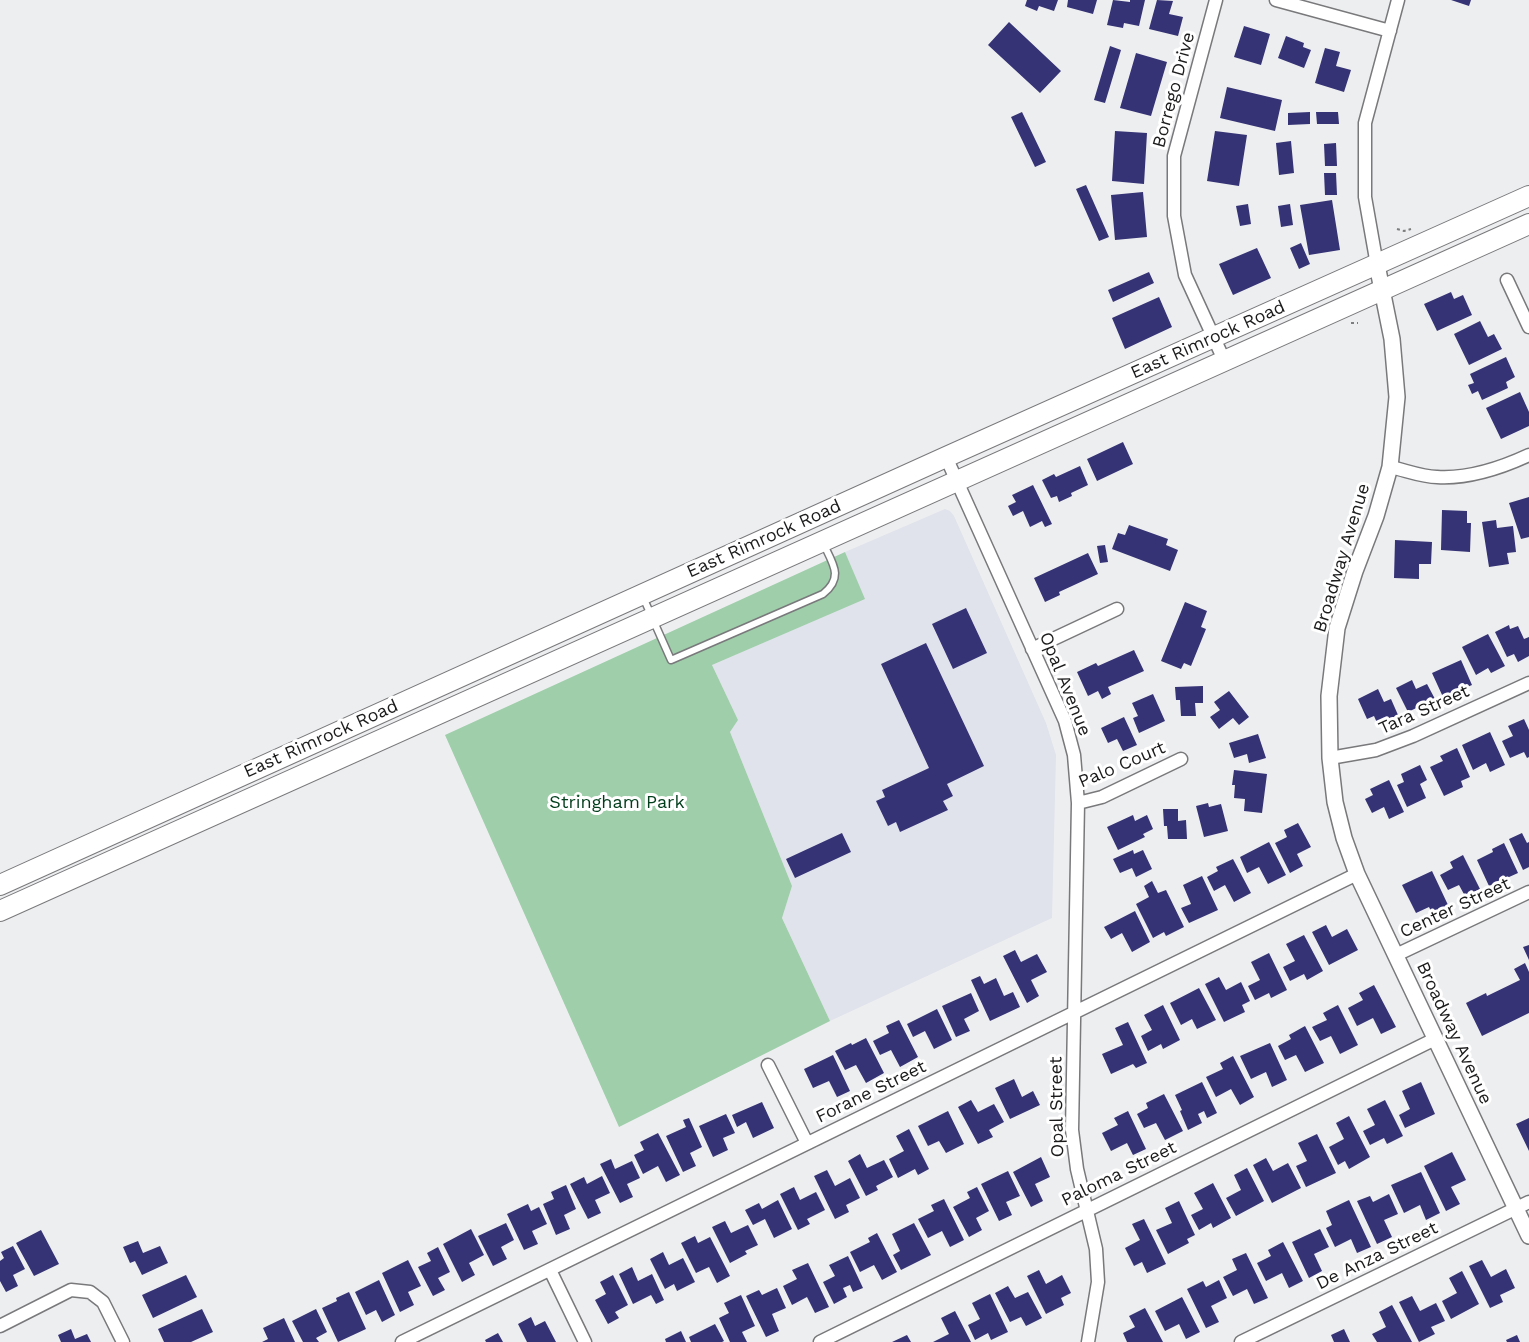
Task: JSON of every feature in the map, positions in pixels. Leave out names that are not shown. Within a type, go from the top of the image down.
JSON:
[{"type":"main road","name":"East Rimrock Road","points":[[0,885],[1529,196]]},
{"type":"main road","name":"East Rimrock Road","points":[[0,911],[1529,224]]},
{"type":"street","name":"Borrego Drive","points":[[1216,0],[1174,156],[1174,216],[1185,275],[1224,360]]},
{"type":"street","points":[[1276,0],[1390,31]]},
{"type":"street","name":"Broadway Avenue","points":[[1398,0],[1365,123],[1365,197],[1392,339],[1397,398],[1390,467],[1376,516],[1337,628],[1329,696],[1330,758],[1337,811],[1357,874],[1435,1039],[1522,1205],[1529,1236]]},
{"type":"street","points":[[1507,280],[1529,327]]},
{"type":"street","points":[[1390,467],[1446,477],[1467,475],[1504,466],[1529,455]]},
{"type":"street","name":"Opal Avenue","points":[[946,457],[1065,721],[1074,755],[1078,804],[1074,1013]]},
{"type":"street","points":[[1032,649],[1117,609]]},
{"type":"street","name":"Tara Street","points":[[1330,758],[1376,750],[1413,736],[1529,683]]},
{"type":"street","name":"Palo Court","points":[[1078,804],[1102,797],[1181,759]]},
{"type":"street","name":"Forane Street","points":[[402,1342],[1357,874]]},
{"type":"street","name":"Center Street","points":[[1396,955],[1529,892]]},
{"type":"street","name":"Opal Street","points":[[1074,1013],[1072,1130],[1077,1169],[1096,1249],[1098,1281],[1088,1342]]},
{"type":"street","name":"Paloma Street","points":[[820,1342],[1435,1039]]},
{"type":"street","points":[[768,1065],[807,1143]]},
{"type":"street","name":"De Anza Street","points":[[1241,1342],[1522,1205]]},
{"type":"street","points":[[550,1270],[585,1342]]},
{"type":"street","points":[[0,1326],[71,1290],[90,1292],[104,1302],[123,1342]]},
{"type":"lane","points":[[642,594],[671,660],[830,589],[835,580],[836,571],[823,542]]},
{"type":"shaded area","points":[[945,509],[954,516],[1046,723],[1056,755],[1052,918],[830,1021],[782,918],[792,886],[730,732],[738,720],[712,665],[864,599],[845,552]]},
{"type":"green space","name":"Stringham Park","points":[[845,552],[865,599],[712,665],[738,720],[730,732],[792,886],[782,918],[830,1021],[619,1127],[445,735]]},
{"type":"building","points":[[1027,0],[1058,0],[1054,11],[1039,6],[1037,11],[1025,6]]},
{"type":"building","points":[[1068,0],[1097,0],[1093,14],[1067,7]]},
{"type":"building","points":[[1113,0],[1130,2],[1130,0],[1145,0],[1139,26],[1124,23],[1123,28],[1107,25]]},
{"type":"building","points":[[1157,0],[1173,1],[1169,14],[1183,17],[1178,36],[1149,29]]},
{"type":"building","points":[[1451,0],[1471,0],[1469,6]]},
{"type":"building","points":[[1009,22],[1061,71],[1040,93],[988,45]]},
{"type":"building","points":[[1244,26],[1270,34],[1261,65],[1234,57]]},
{"type":"building","points":[[1286,36],[1304,43],[1303,47],[1311,50],[1304,68],[1278,58]]},
{"type":"building","points":[[1110,46],[1121,50],[1105,103],[1094,100]]},
{"type":"building","points":[[1325,48],[1340,52],[1336,66],[1351,70],[1344,92],[1315,83]]},
{"type":"building","points":[[1136,53],[1167,62],[1151,116],[1120,108]]},
{"type":"building","points":[[1227,87],[1282,100],[1275,131],[1220,118]]},
{"type":"building","points":[[1022,112],[1046,162],[1035,167],[1011,117]]},
{"type":"building","points":[[1310,112],[1310,124],[1288,125],[1288,113]]},
{"type":"building","points":[[1316,112],[1338,112],[1339,124],[1317,124]]},
{"type":"building","points":[[1115,131],[1147,133],[1144,184],[1112,181]]},
{"type":"building","points":[[1215,131],[1247,135],[1239,186],[1207,181]]},
{"type":"building","points":[[1291,141],[1294,173],[1279,175],[1276,143]]},
{"type":"building","points":[[1336,143],[1337,166],[1325,166],[1324,144]]},
{"type":"building","points":[[1324,173],[1336,173],[1337,195],[1325,195]]},
{"type":"building","points":[[1086,185],[1109,237],[1099,241],[1076,189]]},
{"type":"building","points":[[1143,192],[1147,237],[1115,240],[1111,195]]},
{"type":"building","points":[[1332,200],[1340,250],[1309,255],[1300,205]]},
{"type":"building","points":[[1248,204],[1251,224],[1240,226],[1236,206]]},
{"type":"building","points":[[1290,204],[1293,225],[1281,227],[1278,206]]},
{"type":"building","points":[[1301,243],[1310,264],[1299,269],[1290,248]]},
{"type":"building","points":[[1257,248],[1271,278],[1233,295],[1219,264]]},
{"type":"building","points":[[1149,272],[1154,283],[1113,302],[1108,290]]},
{"type":"building","points":[[1451,292],[1454,299],[1463,295],[1472,315],[1437,331],[1424,304]]},
{"type":"building","points":[[1159,297],[1172,327],[1125,349],[1112,318]]},
{"type":"building","points":[[1480,321],[1488,337],[1494,334],[1502,349],[1469,365],[1454,334]]},
{"type":"building","points":[[1506,357],[1515,377],[1506,382],[1508,388],[1482,400],[1478,391],[1472,394],[1468,385],[1474,383],[1470,374]]},
{"type":"building","points":[[1520,392],[1529,412],[1529,426],[1501,439],[1486,408]]},
{"type":"building","points":[[1123,442],[1133,464],[1097,481],[1087,459]]},
{"type":"building","points":[[1080,466],[1088,485],[1059,502],[1057,496],[1051,498],[1042,480],[1054,474],[1056,477]]},
{"type":"building","points":[[1033,485],[1052,524],[1045,527],[1042,521],[1030,527],[1023,511],[1013,516],[1008,506],[1016,502],[1012,495]]},
{"type":"building","points":[[1529,497],[1529,537],[1521,539],[1509,503]]},
{"type":"building","points":[[1442,510],[1467,511],[1467,523],[1471,523],[1470,552],[1441,550]]},
{"type":"building","points":[[1496,520],[1497,528],[1513,526],[1516,552],[1507,553],[1509,564],[1489,567],[1482,522]]},
{"type":"building","points":[[1129,525],[1168,539],[1166,545],[1178,550],[1170,571],[1112,549],[1118,533],[1125,535]]},
{"type":"building","points":[[1395,540],[1432,542],[1431,564],[1419,564],[1419,579],[1394,578]]},
{"type":"building","points":[[1105,545],[1108,562],[1100,563],[1097,546]]},
{"type":"building","points":[[1088,553],[1098,574],[1059,592],[1060,595],[1045,602],[1034,578]]},
{"type":"building","points":[[1185,602],[1207,611],[1201,627],[1206,629],[1191,666],[1184,663],[1181,669],[1161,661]]},
{"type":"building","points":[[966,608],[987,653],[953,669],[932,624]]},
{"type":"building","points":[[1509,625],[1510,629],[1518,626],[1524,639],[1529,637],[1529,656],[1518,662],[1514,654],[1507,657],[1495,632]]},
{"type":"building","points":[[1488,634],[1505,666],[1491,673],[1488,668],[1476,675],[1462,647]]},
{"type":"building","points":[[926,643],[984,766],[947,784],[953,796],[943,801],[948,810],[900,832],[896,822],[888,826],[876,801],[885,797],[882,790],[929,768],[881,664]]},
{"type":"building","points":[[1134,650],[1144,671],[1108,687],[1111,694],[1102,699],[1098,691],[1088,696],[1077,672],[1096,663],[1098,666]]},
{"type":"building","points":[[1461,660],[1472,685],[1443,697],[1432,673]]},
{"type":"building","points":[[1412,680],[1416,689],[1427,684],[1435,699],[1408,712],[1396,688]]},
{"type":"building","points":[[1203,686],[1203,703],[1195,703],[1196,716],[1181,716],[1180,700],[1176,700],[1175,687]]},
{"type":"building","points":[[1378,689],[1384,702],[1391,699],[1398,715],[1378,725],[1374,716],[1367,719],[1358,699]]},
{"type":"building","points":[[1229,691],[1249,717],[1239,725],[1233,718],[1219,729],[1210,717],[1220,710],[1214,702]]},
{"type":"building","points":[[1153,694],[1165,721],[1139,733],[1133,718],[1138,716],[1132,703]]},
{"type":"building","points":[[1124,717],[1137,745],[1123,751],[1117,739],[1108,743],[1101,728]]},
{"type":"building","points":[[1524,719],[1529,730],[1529,757],[1527,758],[1524,752],[1510,758],[1502,741],[1513,736],[1508,726]]},
{"type":"building","points":[[1490,732],[1505,765],[1490,772],[1486,763],[1473,770],[1462,745]]},
{"type":"building","points":[[1258,734],[1266,758],[1249,763],[1247,754],[1234,758],[1229,743]]},
{"type":"building","points":[[1457,748],[1470,777],[1461,781],[1463,787],[1444,796],[1430,767],[1443,761],[1440,756]]},
{"type":"building","points":[[1420,765],[1427,780],[1420,784],[1426,798],[1407,807],[1397,785],[1404,782],[1401,774]]},
{"type":"building","points":[[1234,770],[1267,774],[1262,813],[1244,811],[1245,799],[1234,798],[1235,785],[1232,785]]},
{"type":"building","points":[[1389,780],[1404,812],[1389,819],[1384,807],[1372,813],[1365,799],[1373,795],[1370,789]]},
{"type":"building","points":[[1208,803],[1209,807],[1221,804],[1228,831],[1204,837],[1196,806]]},
{"type":"building","points":[[1163,809],[1178,809],[1178,821],[1186,820],[1187,839],[1168,839],[1167,826],[1164,826]]},
{"type":"building","points":[[1133,815],[1135,821],[1147,815],[1153,829],[1143,834],[1145,837],[1118,850],[1107,827]]},
{"type":"building","points":[[1298,823],[1311,847],[1297,854],[1303,866],[1290,873],[1275,843],[1287,837],[1284,830]]},
{"type":"building","points":[[842,833],[851,852],[795,878],[786,859]]},
{"type":"building","points":[[1522,833],[1527,843],[1529,842],[1529,867],[1523,870],[1509,839]]},
{"type":"building","points":[[1269,842],[1286,875],[1268,884],[1259,867],[1247,873],[1240,857]]},
{"type":"building","points":[[1504,843],[1518,873],[1489,886],[1477,860]]},
{"type":"building","points":[[1133,850],[1134,854],[1143,850],[1152,869],[1136,877],[1132,868],[1120,873],[1113,859]]},
{"type":"building","points":[[1463,855],[1480,889],[1465,896],[1459,885],[1448,890],[1440,875],[1453,868],[1450,862]]},
{"type":"building","points":[[1233,859],[1251,893],[1234,902],[1225,885],[1214,891],[1207,877],[1218,871],[1216,867]]},
{"type":"building","points":[[1432,871],[1448,905],[1432,913],[1429,907],[1416,913],[1402,885]]},
{"type":"building","points":[[1202,876],[1218,910],[1189,923],[1181,908],[1191,904],[1183,885]]},
{"type":"building","points":[[1152,881],[1158,893],[1166,890],[1184,927],[1166,936],[1164,932],[1153,938],[1136,904],[1149,897],[1144,886]]},
{"type":"building","points":[[1135,911],[1150,942],[1132,952],[1122,933],[1111,939],[1104,927]]},
{"type":"building","points":[[1326,925],[1332,937],[1347,929],[1358,950],[1329,965],[1312,932]]},
{"type":"building","points":[[1304,935],[1323,971],[1307,980],[1304,974],[1290,981],[1283,967],[1295,961],[1286,944]]},
{"type":"building","points":[[1529,945],[1529,960],[1523,947]]},
{"type":"building","points":[[1015,950],[1021,962],[1037,954],[1047,972],[1031,980],[1039,996],[1027,1003],[1003,956]]},
{"type":"building","points":[[1269,953],[1287,990],[1271,998],[1269,993],[1255,1000],[1248,986],[1260,980],[1251,962]]},
{"type":"building","points":[[1525,963],[1529,972],[1529,1013],[1482,1036],[1466,1003],[1520,980],[1514,969]]},
{"type":"building","points":[[980,976],[984,984],[996,978],[1004,996],[1013,992],[1020,1007],[990,1021],[971,980]]},
{"type":"building","points":[[1219,977],[1226,990],[1241,982],[1250,1001],[1242,1005],[1245,1012],[1224,1022],[1205,984]]},
{"type":"building","points":[[1374,985],[1396,1027],[1381,1034],[1373,1018],[1357,1026],[1348,1008],[1363,1000],[1359,993]]},
{"type":"building","points":[[1199,988],[1216,1020],[1197,1029],[1192,1019],[1181,1025],[1170,1003]]},
{"type":"building","points":[[971,993],[979,1011],[964,1019],[970,1031],[956,1037],[942,1006]]},
{"type":"building","points":[[1163,1005],[1180,1040],[1163,1049],[1161,1044],[1148,1051],[1141,1036],[1152,1030],[1144,1015]]},
{"type":"building","points":[[1338,1005],[1358,1045],[1340,1054],[1331,1036],[1320,1041],[1312,1027],[1327,1020],[1323,1013]]},
{"type":"building","points":[[937,1009],[952,1040],[934,1049],[925,1031],[913,1037],[907,1024]]},
{"type":"building","points":[[899,1020],[918,1057],[900,1067],[891,1050],[880,1055],[873,1041],[889,1033],[886,1026]]},
{"type":"building","points":[[1128,1022],[1147,1063],[1136,1068],[1133,1064],[1111,1074],[1102,1054],[1123,1045],[1115,1028]]},
{"type":"building","points":[[1305,1026],[1324,1063],[1305,1072],[1296,1055],[1285,1060],[1278,1046],[1291,1039],[1289,1035]]},
{"type":"building","points":[[866,1038],[884,1073],[866,1083],[856,1065],[845,1070],[835,1051]]},
{"type":"building","points":[[1270,1043],[1287,1080],[1272,1087],[1266,1072],[1251,1079],[1240,1056]]},
{"type":"building","points":[[833,1055],[850,1091],[837,1097],[829,1081],[813,1088],[804,1069]]},
{"type":"building","points":[[1233,1056],[1254,1097],[1240,1105],[1231,1089],[1216,1097],[1206,1077],[1223,1069],[1220,1063]]},
{"type":"building","points":[[1014,1079],[1022,1097],[1033,1091],[1040,1105],[1010,1119],[995,1088]]},
{"type":"building","points":[[1202,1082],[1217,1113],[1207,1118],[1204,1111],[1198,1114],[1202,1123],[1188,1130],[1175,1095]]},
{"type":"building","points":[[1421,1082],[1435,1114],[1405,1128],[1399,1115],[1410,1109],[1402,1091]]},
{"type":"building","points":[[1164,1094],[1183,1131],[1165,1140],[1156,1123],[1144,1128],[1137,1114],[1148,1108],[1146,1103]]},
{"type":"building","points":[[971,1100],[978,1112],[994,1104],[1004,1122],[989,1130],[993,1137],[978,1144],[958,1107]]},
{"type":"building","points":[[1385,1100],[1403,1136],[1387,1144],[1384,1138],[1370,1145],[1363,1131],[1375,1125],[1367,1109]]},
{"type":"building","points":[[762,1102],[774,1128],[753,1138],[746,1122],[737,1127],[732,1115]]},
{"type":"building","points":[[948,1111],[964,1144],[946,1153],[939,1141],[928,1146],[918,1126]]},
{"type":"building","points":[[1128,1111],[1146,1149],[1133,1155],[1127,1143],[1111,1151],[1102,1133],[1118,1125],[1114,1118]]},
{"type":"building","points":[[726,1114],[735,1133],[723,1138],[728,1150],[713,1157],[699,1126]]},
{"type":"building","points":[[1349,1116],[1370,1157],[1349,1169],[1345,1161],[1338,1165],[1329,1147],[1344,1139],[1336,1123]]},
{"type":"building","points":[[689,1118],[702,1147],[690,1153],[696,1166],[683,1172],[666,1136],[686,1127],[683,1120]]},
{"type":"building","points":[[1529,1118],[1529,1151],[1516,1124]]},
{"type":"building","points":[[909,1129],[929,1169],[918,1175],[915,1169],[898,1178],[889,1159],[904,1151],[896,1136]]},
{"type":"building","points":[[658,1133],[680,1175],[666,1182],[658,1166],[643,1174],[634,1155],[644,1150],[640,1142]]},
{"type":"building","points":[[1317,1134],[1336,1173],[1306,1187],[1296,1166],[1307,1161],[1298,1143]]},
{"type":"building","points":[[1452,1152],[1466,1180],[1451,1187],[1460,1204],[1446,1211],[1424,1166]]},
{"type":"building","points":[[860,1154],[867,1168],[884,1160],[893,1177],[876,1186],[878,1190],[866,1196],[848,1161]]},
{"type":"building","points":[[1041,1157],[1050,1177],[1035,1184],[1043,1201],[1031,1207],[1013,1172]]},
{"type":"building","points":[[1266,1158],[1273,1171],[1288,1163],[1301,1188],[1272,1203],[1253,1165]]},
{"type":"building","points":[[611,1159],[615,1169],[632,1161],[640,1178],[627,1184],[633,1197],[620,1203],[600,1164]]},
{"type":"building","points":[[1247,1168],[1264,1201],[1236,1216],[1226,1198],[1241,1190],[1234,1175]]},
{"type":"building","points":[[827,1170],[835,1186],[850,1178],[860,1198],[846,1205],[849,1212],[835,1219],[814,1176]]},
{"type":"building","points":[[1008,1171],[1020,1196],[1006,1202],[1012,1215],[999,1221],[981,1184]]},
{"type":"building","points":[[1421,1172],[1440,1213],[1426,1220],[1420,1205],[1404,1213],[1391,1185]]},
{"type":"building","points":[[602,1176],[610,1193],[595,1200],[601,1213],[588,1219],[570,1184],[584,1177],[587,1184]]},
{"type":"building","points":[[1213,1183],[1231,1218],[1213,1228],[1211,1223],[1199,1230],[1191,1215],[1203,1209],[1194,1193]]},
{"type":"building","points":[[566,1185],[576,1209],[564,1215],[570,1229],[556,1235],[543,1204],[554,1199],[551,1192]]},
{"type":"building","points":[[794,1187],[800,1200],[816,1192],[825,1210],[807,1219],[810,1224],[798,1230],[780,1194]]},
{"type":"building","points":[[977,1187],[989,1211],[976,1218],[982,1230],[969,1237],[953,1207],[970,1198],[967,1192]]},
{"type":"building","points":[[1389,1194],[1398,1214],[1384,1220],[1392,1237],[1377,1244],[1357,1201],[1370,1196],[1373,1202]]},
{"type":"building","points":[[944,1199],[964,1240],[950,1247],[942,1231],[928,1238],[918,1219],[934,1211],[931,1205]]},
{"type":"building","points":[[778,1200],[792,1229],[774,1238],[765,1219],[753,1225],[745,1210],[759,1203],[762,1209]]},
{"type":"building","points":[[1349,1200],[1371,1247],[1357,1253],[1351,1239],[1335,1247],[1326,1228],[1332,1225],[1326,1211]]},
{"type":"building","points":[[1179,1201],[1195,1235],[1187,1239],[1189,1243],[1168,1254],[1156,1230],[1172,1223],[1165,1208]]},
{"type":"building","points":[[528,1204],[531,1211],[539,1207],[547,1224],[532,1231],[538,1244],[524,1250],[507,1214]]},
{"type":"building","points":[[1144,1219],[1166,1264],[1147,1273],[1142,1262],[1134,1266],[1125,1248],[1140,1240],[1132,1224]]},
{"type":"building","points":[[725,1221],[731,1233],[748,1225],[758,1245],[745,1251],[747,1254],[730,1263],[712,1227]]},
{"type":"building","points":[[506,1223],[514,1240],[501,1247],[507,1259],[493,1266],[478,1236]]},
{"type":"building","points":[[914,1223],[931,1255],[901,1270],[893,1255],[900,1251],[892,1234]]},
{"type":"building","points":[[471,1229],[484,1255],[469,1263],[475,1275],[462,1282],[443,1244]]},
{"type":"building","points":[[1320,1229],[1329,1247],[1314,1254],[1322,1271],[1309,1278],[1292,1242]]},
{"type":"building","points":[[41,1230],[59,1264],[34,1276],[16,1243]]},
{"type":"building","points":[[877,1233],[897,1272],[882,1280],[874,1265],[860,1272],[850,1252],[870,1242],[868,1238]]},
{"type":"building","points":[[695,1236],[698,1243],[710,1237],[730,1276],[717,1283],[709,1267],[696,1273],[681,1243]]},
{"type":"building","points":[[138,1241],[143,1253],[160,1246],[168,1263],[142,1275],[135,1261],[130,1263],[123,1247]]},
{"type":"building","points":[[1283,1242],[1303,1281],[1289,1288],[1282,1273],[1266,1281],[1257,1263],[1271,1256],[1268,1250]]},
{"type":"building","points":[[13,1246],[25,1269],[13,1275],[18,1286],[6,1292],[0,1281],[0,1261],[4,1258],[1,1252]]},
{"type":"building","points":[[438,1247],[450,1272],[438,1278],[445,1290],[433,1296],[418,1267],[431,1261],[427,1253]]},
{"type":"building","points":[[663,1252],[669,1265],[683,1258],[695,1282],[677,1291],[674,1284],[665,1289],[650,1259]]},
{"type":"building","points":[[1246,1253],[1268,1298],[1254,1304],[1247,1289],[1233,1296],[1223,1277],[1237,1270],[1232,1259]]},
{"type":"building","points":[[848,1256],[863,1288],[853,1292],[850,1285],[843,1288],[847,1297],[834,1304],[823,1282],[835,1276],[829,1265]]},
{"type":"building","points":[[408,1260],[421,1286],[408,1292],[414,1305],[400,1312],[382,1273]]},
{"type":"building","points":[[1482,1260],[1491,1277],[1506,1269],[1515,1288],[1500,1295],[1503,1302],[1490,1308],[1469,1266]]},
{"type":"building","points":[[808,1263],[829,1307],[815,1313],[807,1297],[792,1305],[783,1286],[797,1279],[792,1270]]},
{"type":"building","points":[[632,1267],[638,1281],[652,1274],[664,1300],[656,1304],[651,1295],[633,1304],[619,1274]]},
{"type":"building","points":[[1039,1270],[1046,1284],[1062,1275],[1071,1293],[1061,1298],[1064,1305],[1046,1314],[1027,1276]]},
{"type":"building","points":[[1462,1271],[1479,1304],[1451,1319],[1442,1301],[1457,1293],[1449,1278]]},
{"type":"building","points":[[186,1275],[197,1297],[153,1318],[142,1295]]},
{"type":"building","points":[[613,1275],[628,1305],[615,1312],[619,1318],[608,1324],[595,1300],[606,1294],[600,1282]]},
{"type":"building","points":[[379,1280],[395,1315],[382,1322],[376,1310],[366,1315],[355,1292]]},
{"type":"building","points":[[1219,1280],[1227,1298],[1211,1306],[1219,1322],[1206,1328],[1187,1289],[1203,1281],[1206,1287]]},
{"type":"building","points":[[1008,1286],[1015,1298],[1028,1292],[1042,1318],[1026,1326],[1021,1317],[1010,1322],[995,1293]]},
{"type":"building","points":[[777,1288],[786,1308],[772,1314],[779,1331],[766,1337],[746,1296],[759,1290],[762,1295]]},
{"type":"building","points":[[349,1292],[366,1329],[338,1342],[322,1308]]},
{"type":"building","points":[[990,1294],[1008,1332],[991,1340],[988,1333],[975,1340],[968,1325],[980,1319],[972,1303]]},
{"type":"building","points":[[741,1295],[755,1326],[742,1332],[747,1342],[730,1342],[719,1318],[729,1313],[724,1303]]},
{"type":"building","points":[[1412,1296],[1420,1311],[1436,1303],[1445,1321],[1431,1327],[1435,1334],[1419,1342],[1399,1302]]},
{"type":"building","points":[[1182,1297],[1200,1332],[1186,1339],[1179,1324],[1165,1331],[1155,1311]]},
{"type":"building","points":[[1392,1305],[1412,1342],[1377,1342],[1372,1334],[1386,1327],[1379,1312]]},
{"type":"building","points":[[1145,1308],[1163,1342],[1127,1342],[1123,1333],[1135,1327],[1129,1316]]},
{"type":"building","points":[[202,1309],[213,1332],[191,1342],[164,1342],[158,1329]]},
{"type":"building","points":[[316,1309],[327,1332],[316,1338],[319,1342],[303,1342],[292,1321]]},
{"type":"building","points":[[955,1311],[971,1342],[933,1342],[949,1334],[941,1318]]},
{"type":"building","points":[[531,1317],[535,1326],[545,1321],[556,1342],[527,1342],[518,1324]]},
{"type":"building","points":[[284,1318],[295,1342],[262,1342],[268,1339],[263,1328]]},
{"type":"building","points":[[715,1324],[724,1341],[691,1342],[689,1337]]},
{"type":"building","points":[[71,1329],[75,1339],[87,1334],[91,1342],[61,1342],[58,1335]]},
{"type":"building","points":[[1344,1329],[1350,1342],[1334,1342],[1331,1335]]},
{"type":"building","points":[[681,1331],[686,1342],[666,1342],[665,1339]]},
{"type":"building","points":[[498,1333],[503,1342],[486,1342],[485,1340]]},
{"type":"building","points":[[907,1335],[911,1342],[892,1342]]},
{"type":"building","points":[[1517,1335],[1520,1342],[1507,1342],[1506,1340]]}]
